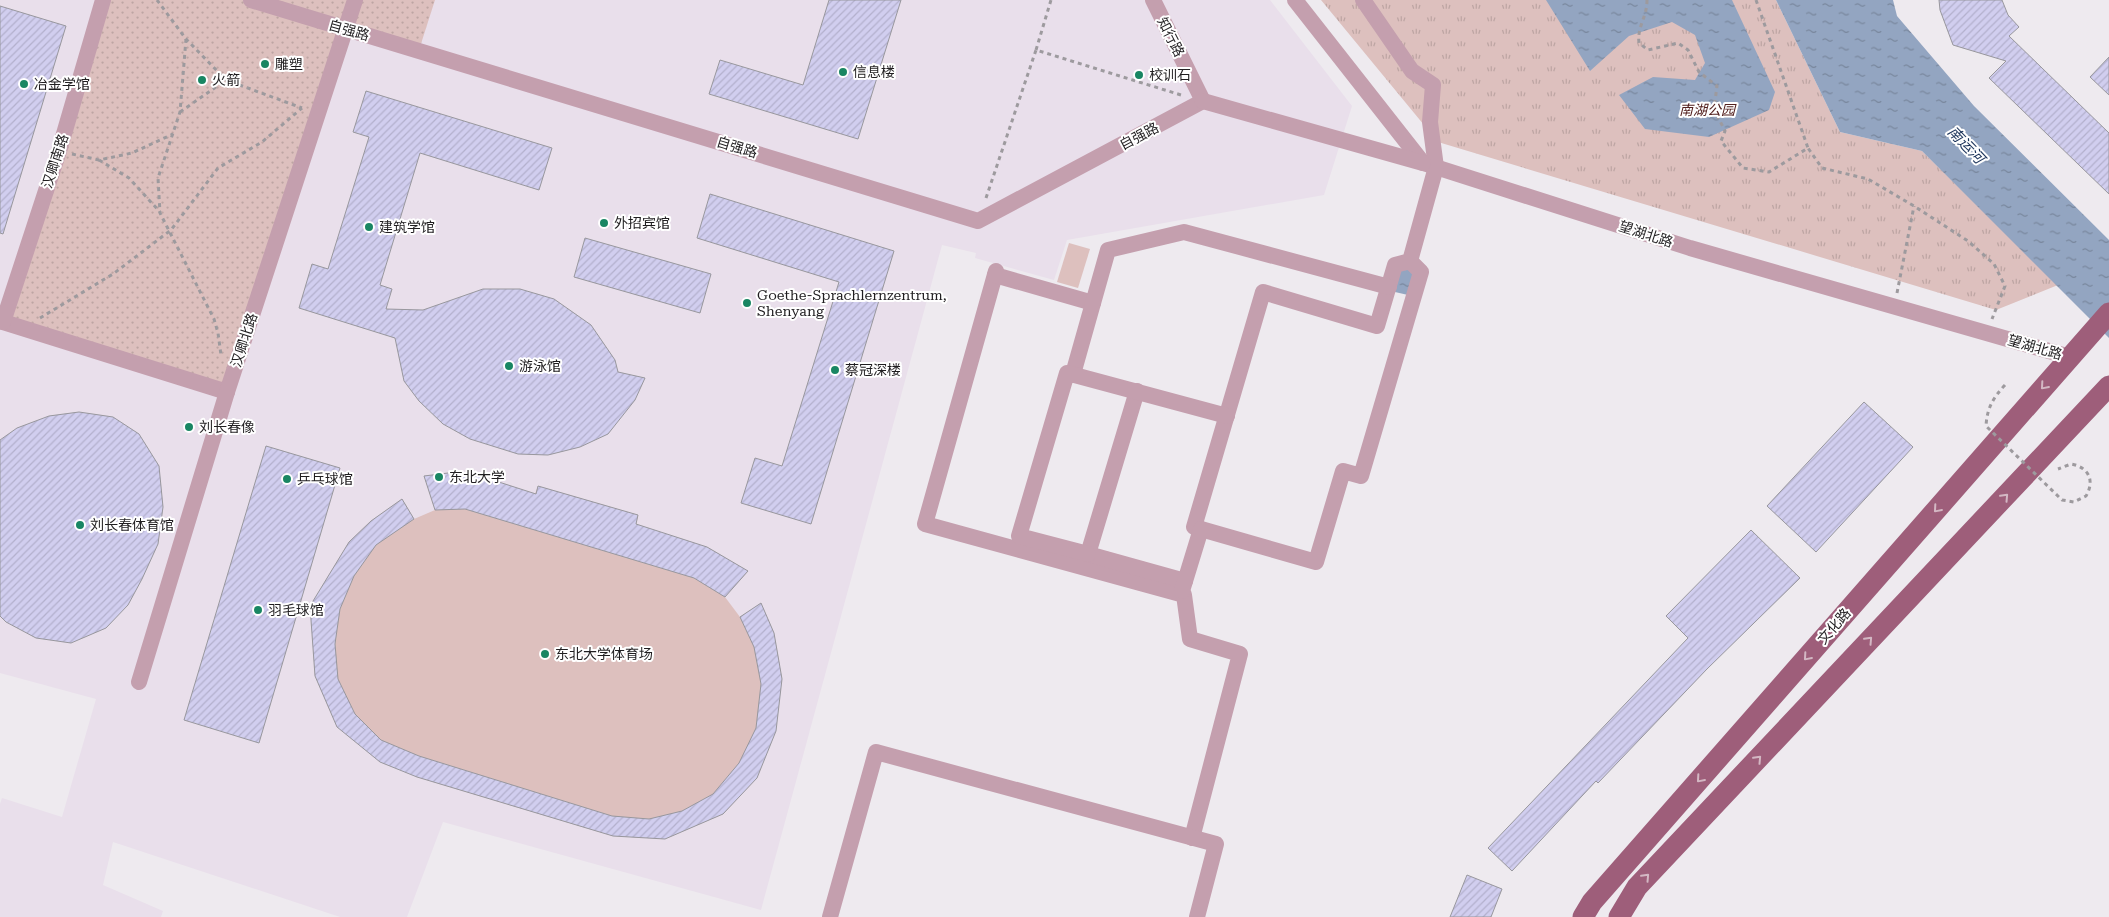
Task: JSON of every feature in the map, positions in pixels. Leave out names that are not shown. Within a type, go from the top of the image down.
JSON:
[{"type":"main road","name":"文化路","points":[[1584,917],[1598,895],[2109,313]]},
{"type":"main road","points":[[1619,917],[1637,887],[2109,386]]},
{"type":"street","name":"汉卿南路","points":[[2,321],[59,151],[103,0]]},
{"type":"street","name":"自强路","points":[[250,0],[978,222],[1203,101]]},
{"type":"street","name":"汉卿北路","points":[[139,682],[227,392],[354,0]]},
{"type":"street","name":"知行路","points":[[1152,0],[1203,101]]},
{"type":"street","points":[[1295,0],[1430,165]]},
{"type":"street","points":[[1363,0],[1412,72],[1433,85],[1430,122],[1430,165],[1410,261]]},
{"type":"street","name":"望湖北路","points":[[1203,101],[1430,165],[1690,248],[2070,357]]},
{"type":"street","points":[[1073,374],[1108,250],[1184,232],[1388,287]]},
{"type":"street","points":[[1377,326],[1395,265],[1410,261]]},
{"type":"street","points":[[1402,334],[1263,292],[1194,527],[1316,562],[1343,471],[1362,476],[1421,272],[1410,261]]},
{"type":"street","points":[[1093,302],[996,273],[925,524],[1183,588]]},
{"type":"street","points":[[2,321],[227,392]]},
{"type":"street","points":[[1183,588],[1088,554],[1019,536],[1067,372],[1227,416]]},
{"type":"street","points":[[1088,554],[1137,391]]},
{"type":"street","points":[[1192,838],[1240,654],[1190,638],[1183,588],[1201,529]]},
{"type":"street","points":[[830,917],[876,752],[1216,844],[1197,917]]},
{"type":"path","points":[[158,0],[186,39],[226,80],[318,114]]},
{"type":"path","points":[[978,222],[1051,0]]},
{"type":"path","points":[[1648,0],[1647,12],[1638,33],[1639,43],[1648,50],[1678,44],[1688,50],[1700,72],[1717,86],[1714,109],[1725,130],[1722,141],[1743,168],[1769,172],[1808,148]]},
{"type":"path","points":[[1756,0],[1808,148],[1822,168],[1868,179],[1968,240],[1994,264],[2005,286],[1986,333]]},
{"type":"path","points":[[160,213],[158,178],[180,112],[186,39]]},
{"type":"path","points":[[1036,50],[1203,101]]},
{"type":"path","points":[[180,112],[226,80]]},
{"type":"path","points":[[34,322],[113,274],[171,230],[218,168],[262,142],[302,108]]},
{"type":"path","points":[[99,160],[132,153],[173,134]]},
{"type":"path","points":[[59,151],[99,160],[129,178],[160,213],[171,230],[214,319],[222,363]]},
{"type":"path","points":[[1893,306],[1900,281],[1914,206]]},
{"type":"path","points":[[2005,385],[1992,398],[1986,415],[1986,426],[2062,500],[2074,502],[2086,496],[2091,482],[2084,468],[2071,464],[2058,469]]},
{"type":"shaded area","name":"东北大学","points":[[0,0],[1270,0],[1352,106],[1324,195],[1067,240],[1054,280],[975,258],[976,253],[942,245],[761,910],[443,822],[407,917],[340,917],[113,842],[103,885],[163,911],[161,917],[0,917],[0,804],[2,798],[62,817],[96,699],[0,673]]},
{"type":"green space","points":[[101,0],[435,0],[419,50],[346,29],[227,392],[3,322]]},
{"type":"green space","name":"南湖公园","points":[[1321,0],[1776,0],[1840,132],[1922,151],[2058,285],[1996,310],[1438,142]]},
{"type":"green space","points":[[1069,243],[1090,249],[1078,288],[1057,282]]},
{"type":"green space","name":"东北大学体育场","points":[[448,473],[474,474],[535,494],[538,486],[638,515],[636,525],[707,547],[748,571],[725,597],[740,617],[761,603],[774,633],[782,679],[757,778],[723,814],[665,839],[613,836],[417,777],[337,727],[315,676],[312,629],[327,578],[349,542],[371,521],[402,499],[414,519],[435,510],[424,476]]},
{"type":"water","points":[[1546,0],[1732,0],[1775,92],[1769,110],[1709,137],[1645,129],[1619,95],[1653,77],[1695,80],[1705,63],[1695,35],[1672,22],[1629,36],[1590,71]]},
{"type":"water","name":"南运河","points":[[1776,0],[1893,0],[1897,16],[1974,106],[2109,240],[2109,338],[1922,151],[1840,132]]},
{"type":"water","points":[[1403,268],[1415,271],[1408,295],[1395,292],[1398,271]]},
{"type":"building","name":"信息楼","points":[[829,0],[901,0],[858,139],[709,94],[720,60],[803,85]]},
{"type":"building","points":[[1939,0],[2002,0],[2008,15],[2019,27],[2009,36],[2109,133],[2109,194],[1989,78],[2006,61],[1953,45],[1940,10]]},
{"type":"building","name":"冶金学馆","points":[[0,6],[66,26],[3,234],[0,233]]},
{"type":"building","points":[[2109,57],[2109,95],[2090,77]]},
{"type":"building","points":[[366,91],[552,148],[539,190],[420,153],[380,285],[392,289],[386,309],[423,310],[483,289],[520,289],[554,299],[591,325],[615,360],[618,372],[645,378],[635,400],[608,434],[580,447],[548,455],[518,454],[470,439],[443,424],[419,401],[404,381],[395,338],[299,308],[312,264],[328,269],[369,137],[353,132]]},
{"type":"building","name":"蔡冠深楼","points":[[710,194],[894,251],[811,524],[741,503],[755,458],[782,466],[839,282],[697,238]]},
{"type":"building","points":[[585,238],[711,274],[700,313],[574,277]]},
{"type":"building","points":[[1864,402],[1913,447],[1816,552],[1767,506]]},
{"type":"building","name":"刘长春体育馆","points":[[79,412],[113,417],[139,434],[159,466],[163,507],[158,544],[128,605],[106,628],[71,643],[36,638],[6,622],[0,616],[0,440],[17,428],[49,416]]},
{"type":"building","name":"羽毛球馆","points":[[266,446],[340,468],[259,743],[184,720]]},
{"type":"building","points":[[448,473],[474,474],[536,494],[538,486],[638,515],[636,524],[707,547],[748,571],[725,597],[694,578],[465,509],[435,510],[424,476]]},
{"type":"building","points":[[402,499],[414,519],[376,545],[354,576],[340,609],[335,644],[338,679],[355,714],[381,740],[419,756],[612,816],[649,819],[682,811],[713,794],[739,763],[756,728],[761,684],[754,647],[740,617],[761,603],[774,633],[782,679],[776,731],[757,778],[723,814],[665,839],[613,836],[417,777],[380,762],[337,727],[315,676],[310,606],[349,542],[371,521]]},
{"type":"building","points":[[1751,530],[1800,578],[1707,669],[1598,783],[1596,781],[1512,871],[1488,848],[1688,638],[1666,616]]},
{"type":"building","points":[[1467,875],[1502,889],[1491,917],[1450,917]]},
{"type":"place","name":"雕塑","points":[[265,64]]},
{"type":"place","name":"信息楼","points":[[843,72]]},
{"type":"place","name":"校训石","points":[[1139,75]]},
{"type":"place","name":"火箭","points":[[202,80]]},
{"type":"place","name":"冶金学馆","points":[[24,84]]},
{"type":"place","name":"外招宾馆","points":[[604,223]]},
{"type":"place","name":"建筑学馆","points":[[369,227]]},
{"type":"place","name":"Goethe-Sprachlernzentrum, Shenyang","points":[[747,303]]},
{"type":"place","name":"游泳馆","points":[[509,366]]},
{"type":"place","name":"蔡冠深楼","points":[[835,370]]},
{"type":"place","name":"刘长春像","points":[[189,427]]},
{"type":"place","name":"东北大学","points":[[439,477]]},
{"type":"place","name":"乒乓球馆","points":[[287,479]]},
{"type":"place","name":"刘长春体育馆","points":[[80,525]]},
{"type":"place","name":"羽毛球馆","points":[[258,610]]},
{"type":"place","name":"东北大学体育场","points":[[545,654]]}]
